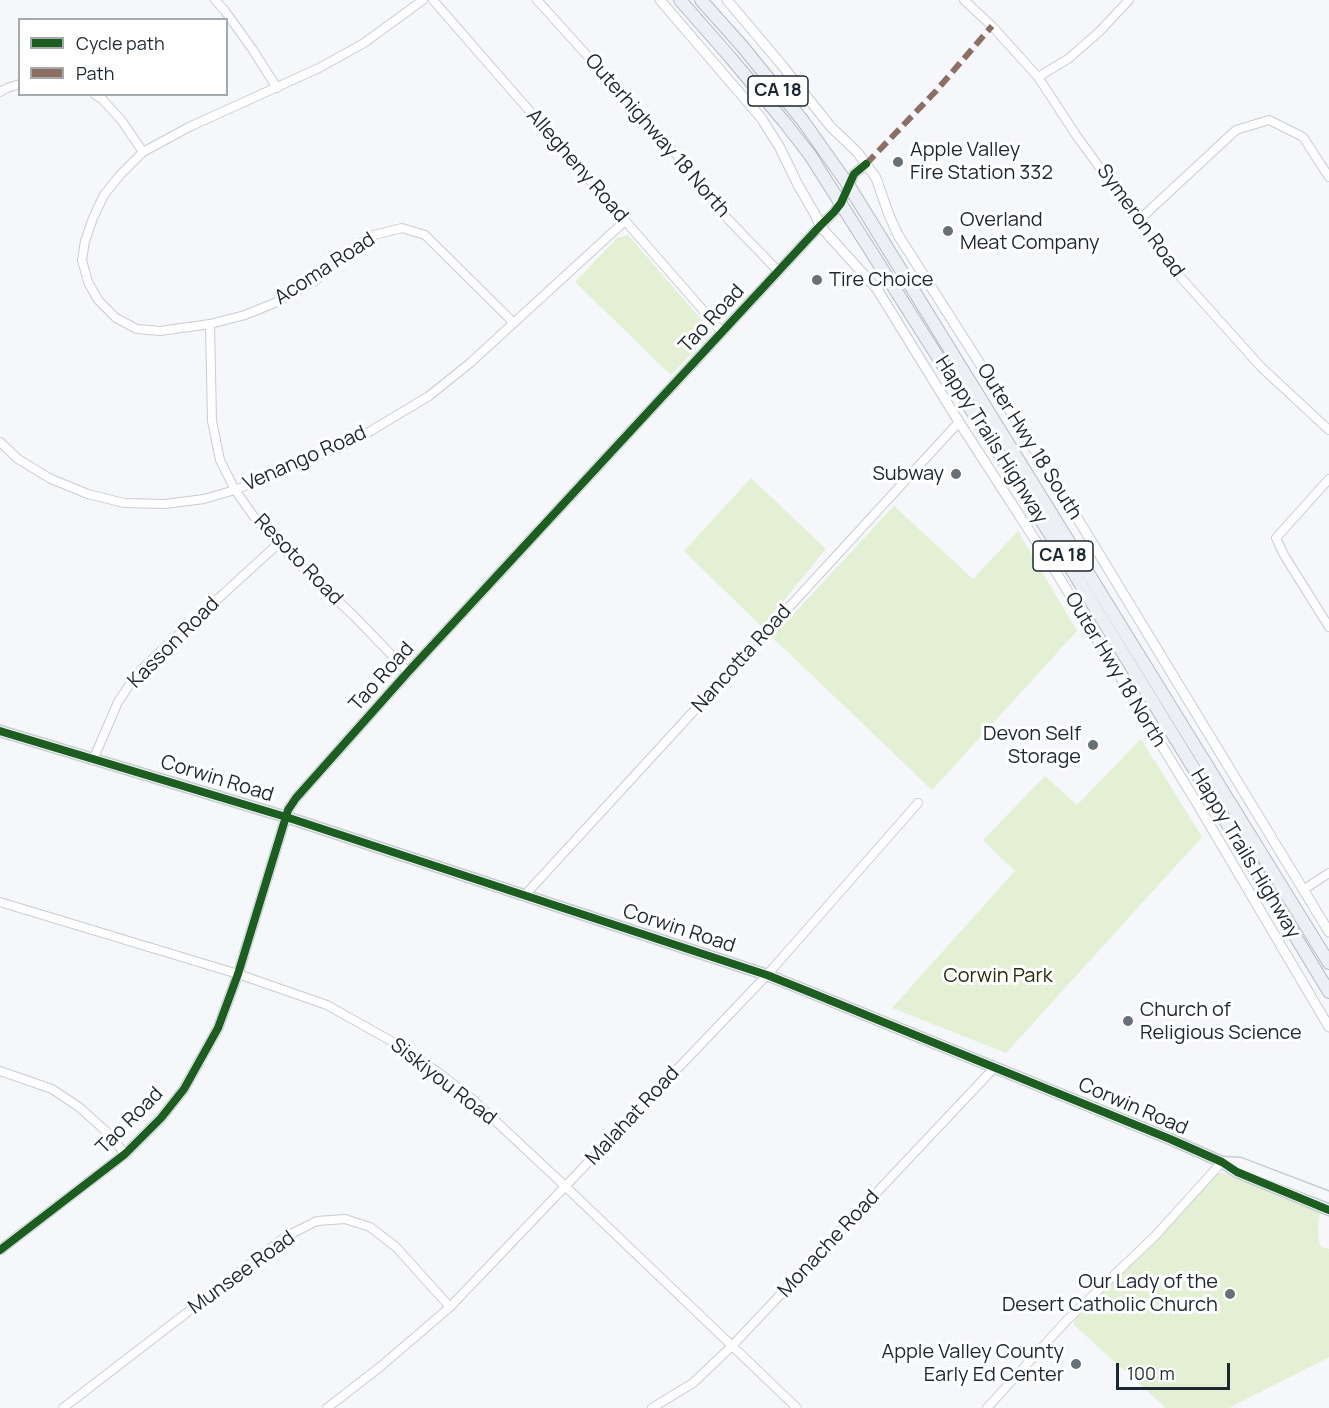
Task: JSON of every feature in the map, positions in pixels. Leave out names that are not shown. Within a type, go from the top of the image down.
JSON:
[{"type":"main road","name":"Happy Trails Highway","points":[[680,0],[810,155],[1048,531],[1327,988]]},
{"type":"main road","name":"Happy Trails Highway","points":[[701,0],[803,121],[849,186],[1329,963]]},
{"type":"main road","name":"Corwin Road","points":[[0,731],[286,817],[767,975],[1222,1162],[1236,1173],[1329,1210]]},
{"type":"main road","name":"Corwin Road","points":[[1222,1162],[1240,1163],[1329,1197]]},
{"type":"street","points":[[215,0],[253,50],[277,88]]},
{"type":"street","name":"Acoma Road","points":[[423,0],[364,43],[319,68],[189,127],[143,152],[104,195],[93,218],[85,241],[82,260],[88,282],[98,300],[116,318],[137,328],[160,331],[210,324],[245,315],[278,302],[316,280],[347,252],[374,235],[402,228],[425,235],[514,323]]},
{"type":"street","name":"Allegheny Road","points":[[433,0],[722,332]]},
{"type":"street","name":"Outerhighway 18 North","points":[[537,0],[676,154],[726,217],[778,271]]},
{"type":"street","name":"Outer Hwy 18 North","points":[[660,0],[762,119],[780,148],[820,226],[877,289],[1054,569],[1329,1027]]},
{"type":"street","name":"Outer Hwy 18 South","points":[[727,0],[830,126],[858,153],[876,178],[898,235],[1059,488],[1329,932]]},
{"type":"street","name":"Symeron Road","points":[[964,0],[992,26],[1038,77],[1175,271],[1261,367],[1329,430]]},
{"type":"street","points":[[1038,77],[1068,58],[1099,32],[1129,0]]},
{"type":"street","points":[[0,92],[18,85]]},
{"type":"street","points":[[97,96],[122,121],[143,152]]},
{"type":"street","points":[[1139,220],[1236,130],[1269,120],[1303,137],[1329,177]]},
{"type":"street","name":"Tao Road","points":[[0,1250],[125,1154],[161,1118],[184,1089],[218,1028],[238,974],[288,810],[296,798],[408,672],[841,203],[854,174],[866,164]]},
{"type":"street","name":"Venango Road","points":[[0,442],[18,459],[51,479],[88,494],[124,503],[175,503],[204,499],[235,490],[354,441],[429,396],[470,363],[625,221]]},
{"type":"street","name":"Resoto Road","points":[[210,324],[212,422],[220,460],[235,490],[257,521],[278,544],[354,616],[408,672]]},
{"type":"street","name":"Nancotta Road","points":[[524,896],[959,422]]},
{"type":"street","points":[[1329,479],[1276,538],[1284,555],[1329,627]]},
{"type":"street","name":"Kasson Road","points":[[93,760],[118,702],[136,675],[278,544]]},
{"type":"street","name":"Malahat Road","points":[[327,1408],[380,1367],[450,1307],[767,975],[918,803]]},
{"type":"street","points":[[1303,890],[1329,873]]},
{"type":"street","name":"Siskiyou Road","points":[[0,902],[238,974],[327,1005],[400,1046],[471,1098],[797,1408]]},
{"type":"street","name":"Monache Road","points":[[652,1408],[693,1383],[732,1346],[994,1067]]},
{"type":"street","points":[[0,1071],[52,1089],[79,1107],[108,1133],[125,1154]]},
{"type":"street","points":[[987,1408],[1067,1320],[1155,1236],[1222,1162]]},
{"type":"street","name":"Munsee Road","points":[[63,1408],[285,1237],[317,1221],[345,1219],[370,1227],[396,1247],[450,1307]]},
{"type":"green space","points":[[628,235],[712,332],[671,375],[575,282],[617,238]]},
{"type":"green space","points":[[751,478],[826,549],[762,627],[684,551]]},
{"type":"green space","points":[[894,506],[973,579],[1018,531],[1077,631],[932,790],[772,637]]},
{"type":"green space","name":"Corwin Park","points":[[1141,739],[1202,837],[1006,1053],[892,1008],[1015,871],[983,840],[1045,776],[1077,805]]},
{"type":"green space","points":[[1218,1173],[1319,1211],[1319,1241],[1321,1247],[1329,1249],[1329,1357],[1229,1408],[1166,1408],[1073,1324],[1079,1312],[1151,1247]]},
{"type":"marked path","points":[[866,164],[936,91],[992,26]]},
{"type":"cycle path","points":[[0,1250],[125,1154],[161,1118],[184,1089],[218,1028],[238,974],[288,810],[296,798],[408,672],[834,212],[841,203],[854,174],[866,164]]},
{"type":"cycle path","points":[[0,731],[286,817],[767,975],[1170,1139],[1222,1162],[1237,1172],[1329,1210]]},
{"type":"place","name":"Apple Valley Fire Station 332","points":[[898,162]]},
{"type":"place","name":"Overland Meat Company","points":[[948,231]]},
{"type":"place","name":"Tire Choice","points":[[817,280]]},
{"type":"place","name":"Subway","points":[[956,474]]},
{"type":"place","name":"Devon Self Storage","points":[[1093,745]]},
{"type":"place","name":"Church of Religious Science","points":[[1128,1021]]},
{"type":"place","name":"Our Lady of the Desert Catholic Church","points":[[1230,1294]]},
{"type":"place","name":"Apple Valley County Early Ed Center","points":[[1076,1364]]}]
